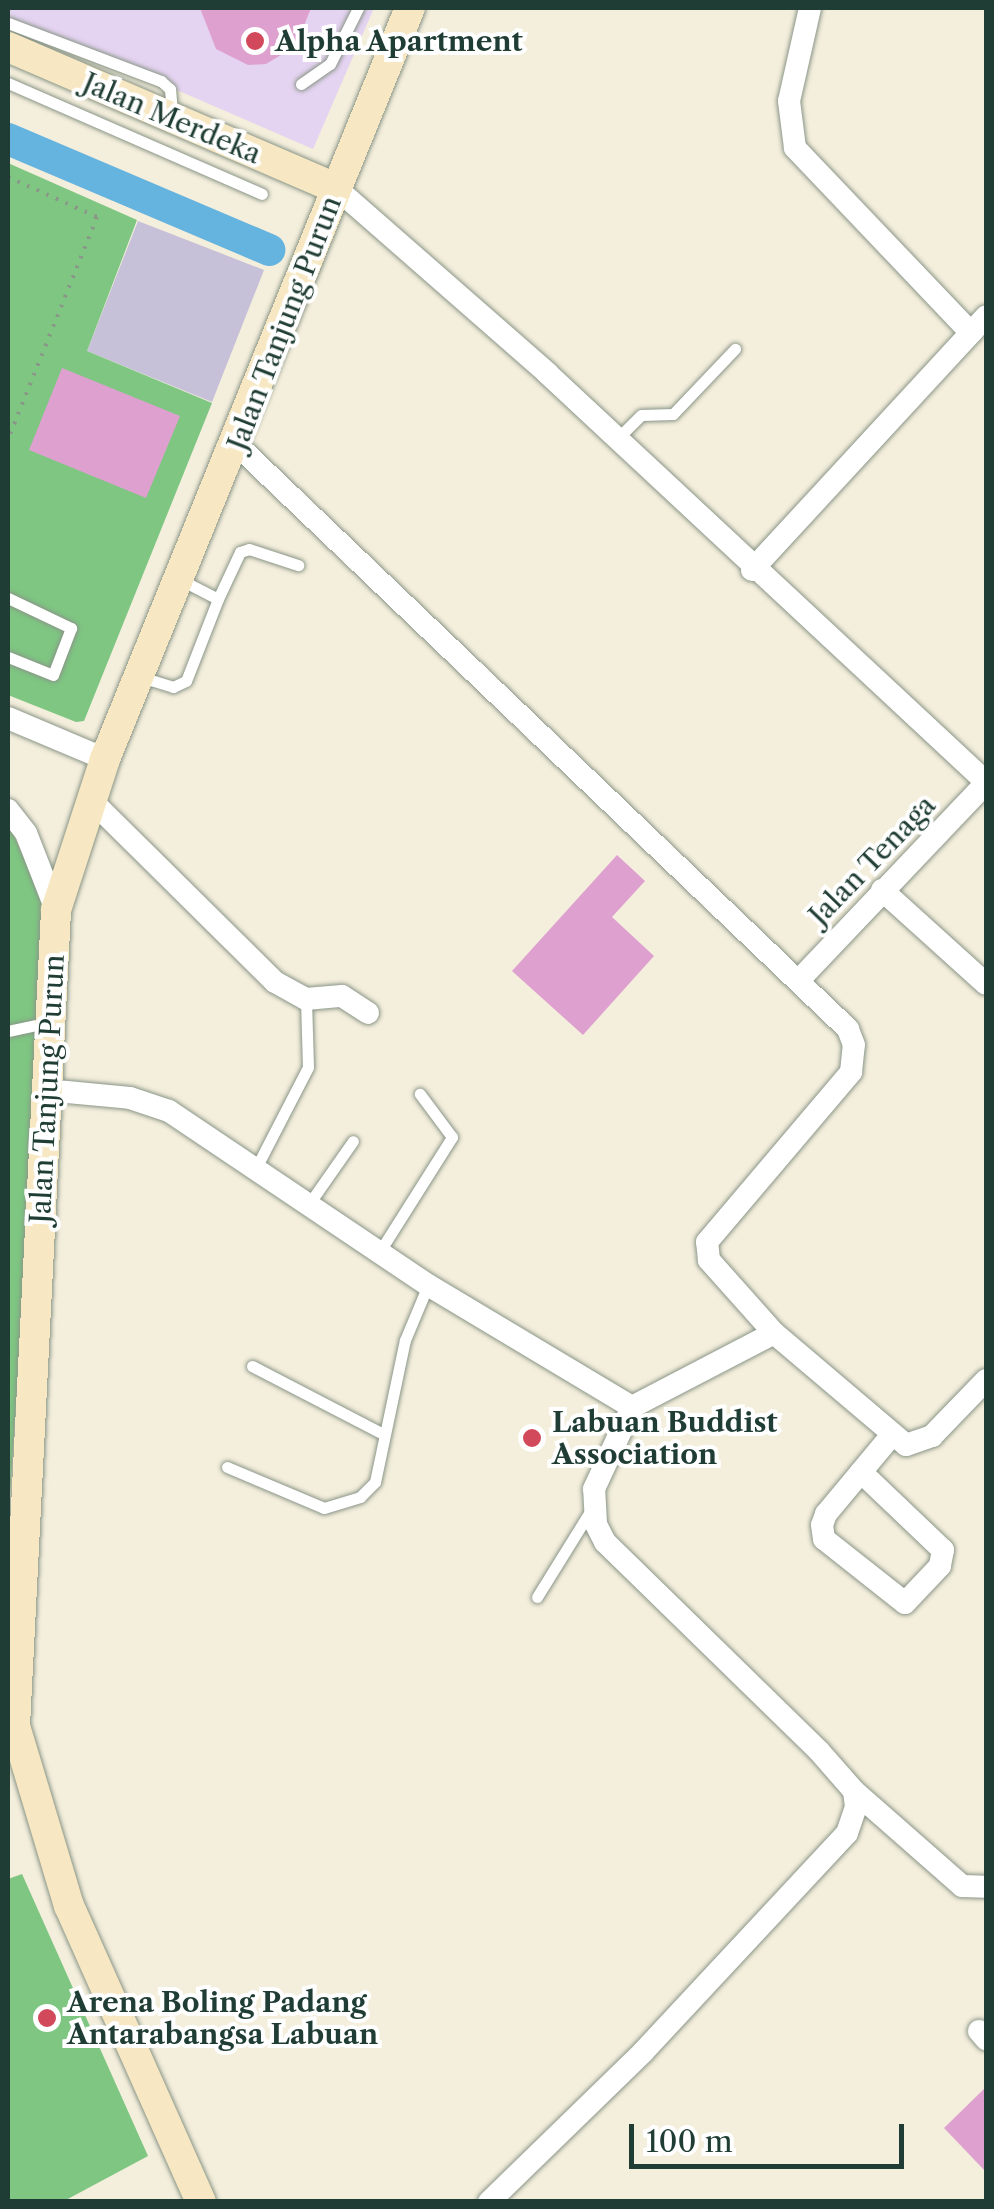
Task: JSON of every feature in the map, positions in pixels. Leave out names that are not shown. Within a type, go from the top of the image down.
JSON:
[{"type":"street","name":"Jalan Tanjung Purun","points":[[202,2202],[69,1906],[14,1726],[16,1554],[56,910],[105,758],[237,446],[410,8]]},
{"type":"street","points":[[752,570],[978,325],[796,148],[789,101],[810,8]]},
{"type":"street","name":"Jalan Merdeka","points":[[8,47],[106,75],[171,118],[336,188]]},
{"type":"street","points":[[336,188],[616,440],[985,787]]},
{"type":"street","points":[[237,446],[801,978],[848,1029],[854,1045],[851,1072],[707,1242],[709,1260],[774,1333],[906,1445],[932,1436],[986,1380]]},
{"type":"street","points":[[8,718],[105,758]]},
{"type":"street","name":"Jalan Tenaga","points":[[801,978],[985,787]]},
{"type":"street","points":[[92,801],[275,982],[306,999],[334,994],[368,1013]]},
{"type":"street","points":[[8,810],[26,832],[56,910]]},
{"type":"street","points":[[882,890],[986,984]]},
{"type":"street","points":[[46,1090],[151,1103],[257,1166],[428,1285],[632,1406]]},
{"type":"street","points":[[774,1333],[632,1406],[603,1458],[593,1506],[618,1556],[854,1791],[962,1886],[986,1887]]},
{"type":"street","points":[[861,1472],[943,1550],[940,1566],[905,1603],[824,1539],[826,1514],[861,1472],[891,1436]]},
{"type":"street","points":[[489,2202],[620,2077],[847,1833],[856,1808],[854,1791]]},
{"type":"lane","points":[[302,84],[330,64],[358,8]]},
{"type":"lane","points":[[8,23],[106,75]]},
{"type":"lane","points":[[8,83],[262,194]]},
{"type":"lane","points":[[616,440],[641,415],[673,414],[735,349]]},
{"type":"lane","points":[[140,676],[180,687],[240,552],[249,549],[298,566]]},
{"type":"lane","points":[[179,579],[218,599]]},
{"type":"lane","points":[[8,598],[71,628],[52,675],[8,658]]},
{"type":"lane","points":[[257,1166],[308,1067],[306,999]]},
{"type":"lane","points":[[8,1031],[52,1022]]},
{"type":"lane","points":[[380,1251],[452,1137],[420,1094]]},
{"type":"lane","points":[[311,1202],[353,1141]]},
{"type":"lane","points":[[227,1467],[324,1508],[344,1508],[375,1482],[406,1340],[428,1285]]},
{"type":"lane","points":[[252,1366],[383,1434]]},
{"type":"lane","points":[[537,1597],[593,1506]]},
{"type":"path","points":[[8,177],[97,217],[8,440]]},
{"type":"shaded area","points":[[8,8],[374,8],[313,149],[8,17]]},
{"type":"shaded area","points":[[138,221],[264,270],[212,402],[87,351]]},
{"type":"green space","points":[[8,163],[137,220],[87,351],[212,403],[84,721],[76,722],[8,695]]},
{"type":"green space","points":[[8,822],[48,913],[8,1526]]},
{"type":"green space","name":"Arena Boling Padang Antarabangsa Labuan","points":[[22,1874],[148,2156],[64,2201],[8,2201],[8,1879]]},
{"type":"building","name":"Alpha Apartment","points":[[200,8],[311,8],[296,46],[266,64],[248,65],[216,49]]},
{"type":"building","points":[[62,368],[180,416],[146,498],[29,450]]},
{"type":"building","points":[[617,855],[645,881],[612,917],[654,956],[583,1035],[512,971]]},
{"type":"building","points":[[986,2087],[986,2172],[944,2128]]},
{"type":"waterway","points":[[8,139],[269,250]]},
{"type":"place","name":"Alpha Apartment","points":[[255,41]]},
{"type":"place","name":"Labuan Buddist Association","points":[[532,1438]]},
{"type":"place","name":"Arena Boling Padang Antarabangsa Labuan","points":[[47,2018]]}]
